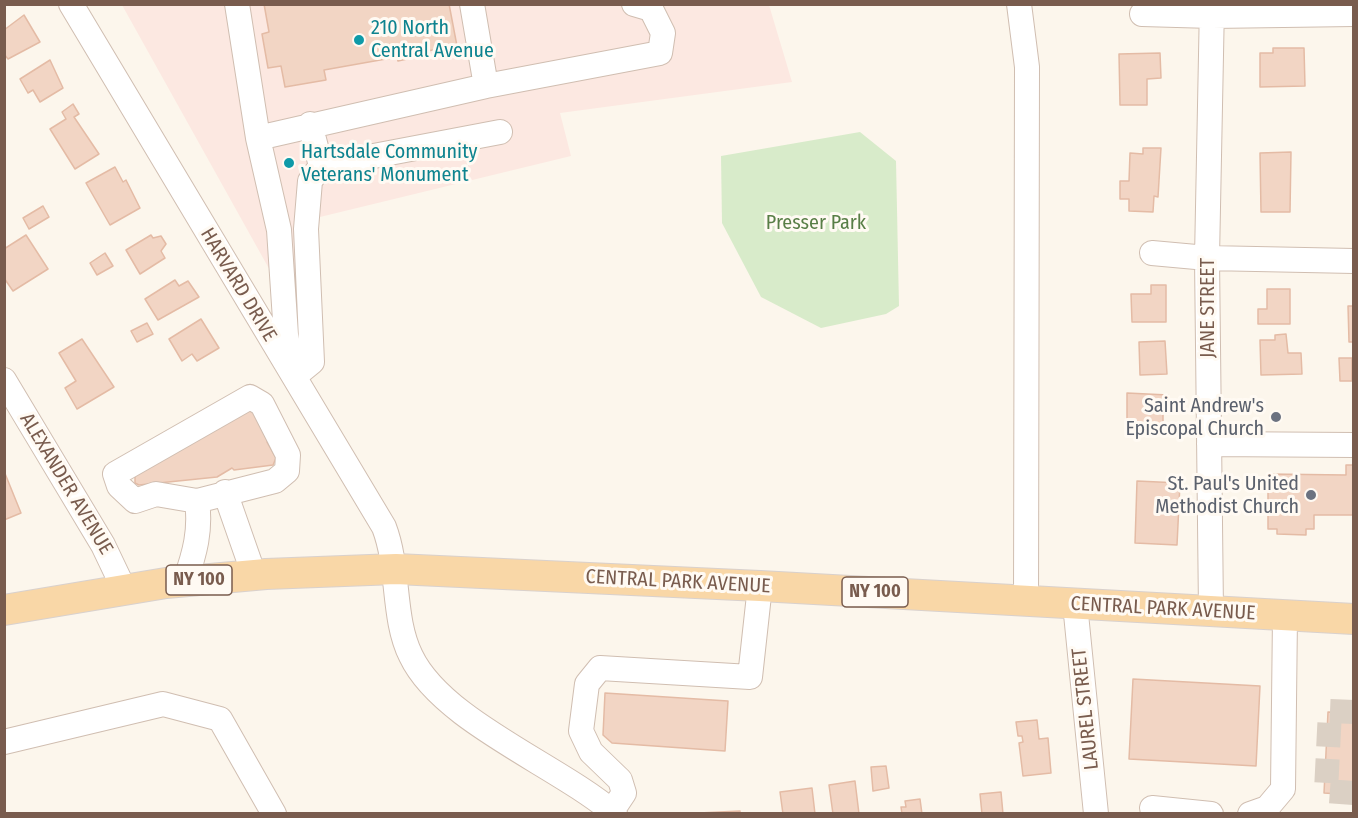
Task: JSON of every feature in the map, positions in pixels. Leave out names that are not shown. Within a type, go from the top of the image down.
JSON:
[{"type":"main road","name":"CENTRAL PARK AVENUE","points":[[4,610],[185,581],[254,575],[396,569],[760,586],[1353,619]]},
{"type":"street","name":"HARVARD DRIVE","points":[[71,4],[301,380],[384,527],[396,569],[403,631],[410,656],[424,678],[467,716],[594,796],[613,812]]},
{"type":"street","points":[[237,4],[258,138],[279,230],[287,343],[290,360],[301,380],[312,362],[306,229],[310,181],[321,166],[500,132]]},
{"type":"street","points":[[472,4],[486,86]]},
{"type":"street","points":[[258,138],[310,124],[486,86],[660,53],[663,33],[651,9],[634,4]]},
{"type":"street","points":[[1019,4],[1027,67],[1026,601]]},
{"type":"street","points":[[1142,14],[1212,10],[1353,14]]},
{"type":"street","name":"JANE STREET","points":[[1211,611],[1207,258],[1212,10]]},
{"type":"street","points":[[310,124],[321,166]]},
{"type":"street","points":[[1152,253],[1207,258],[1353,261]]},
{"type":"street","name":"ALEXANDER AVENUE","points":[[9,396],[104,545],[124,589]]},
{"type":"street","points":[[250,397],[262,404],[288,455],[287,471],[275,481],[196,501],[156,494],[135,501],[119,486],[115,474],[250,397]]},
{"type":"street","points":[[1209,444],[1353,445]]},
{"type":"street","points":[[225,492],[254,575]]},
{"type":"street","points":[[185,581],[196,552],[200,522],[196,501]]},
{"type":"street","points":[[613,812],[624,793],[620,780],[591,752],[581,731],[587,684],[600,668],[750,677],[760,586]]},
{"type":"street","name":"LAUREL STREET","points":[[1075,604],[1096,813]]},
{"type":"street","points":[[1250,813],[1267,808],[1283,789],[1285,616]]},
{"type":"street","points":[[4,742],[163,704],[220,718],[274,813]]},
{"type":"street","points":[[1152,808],[1211,813]]},
{"type":"shaded area","points":[[122,5],[769,5],[792,82],[560,113],[571,156],[320,217],[306,335]]},
{"type":"green space","name":"Presser Park","points":[[860,132],[896,161],[899,306],[886,314],[821,328],[761,297],[722,223],[721,156]]},
{"type":"building","name":"210 North Central Avenue","points":[[264,4],[449,4],[457,46],[421,52],[421,56],[398,61],[397,57],[324,70],[326,80],[285,87],[281,66],[268,68],[262,34],[269,32]]},
{"type":"building","points":[[24,15],[40,42],[8,59],[4,54],[4,30]]},
{"type":"building","points":[[1273,48],[1304,48],[1305,86],[1260,87],[1260,53],[1273,53]]},
{"type":"building","points":[[1160,53],[1161,78],[1147,79],[1147,105],[1120,105],[1119,54]]},
{"type":"building","points":[[50,60],[63,88],[40,102],[33,90],[28,93],[20,79]]},
{"type":"building","points":[[73,104],[79,114],[74,117],[99,154],[75,169],[50,129],[66,119],[62,112]]},
{"type":"building","points":[[1143,148],[1161,148],[1158,197],[1154,196],[1153,212],[1129,211],[1129,199],[1120,199],[1120,181],[1129,181],[1130,153],[1143,154]]},
{"type":"building","points":[[1291,152],[1290,212],[1261,212],[1260,153]]},
{"type":"building","points":[[115,167],[123,182],[126,180],[140,208],[110,225],[86,183]]},
{"type":"building","points":[[43,206],[49,217],[29,229],[23,218]]},
{"type":"building","points":[[26,235],[48,269],[13,291],[4,278],[4,249]]},
{"type":"building","points":[[151,235],[153,238],[161,236],[166,244],[161,251],[165,258],[140,274],[126,250]]},
{"type":"building","points":[[105,253],[113,266],[97,275],[90,263]]},
{"type":"building","points":[[175,280],[179,286],[188,281],[199,297],[158,320],[145,299]]},
{"type":"building","points":[[1151,285],[1166,285],[1166,322],[1132,322],[1131,294],[1151,294]]},
{"type":"building","points":[[1267,289],[1290,289],[1290,324],[1258,324],[1258,309],[1267,309]]},
{"type":"building","points":[[1348,306],[1354,306],[1354,342],[1349,342]]},
{"type":"building","points":[[201,319],[219,348],[197,361],[192,354],[182,361],[169,339]]},
{"type":"building","points":[[147,323],[153,334],[137,342],[131,331]]},
{"type":"building","points":[[1286,334],[1288,353],[1301,353],[1302,374],[1261,375],[1260,340],[1275,340],[1275,335]]},
{"type":"building","points":[[82,339],[114,387],[77,409],[65,388],[76,381],[59,353]]},
{"type":"building","points":[[1165,341],[1167,374],[1140,375],[1139,342]]},
{"type":"building","points":[[1339,358],[1352,358],[1352,381],[1340,381]]},
{"type":"building","points":[[1127,393],[1168,395],[1168,405],[1163,405],[1163,424],[1127,424]]},
{"type":"building","points":[[250,404],[271,438],[267,442],[276,458],[273,465],[234,470],[232,468],[217,477],[139,485],[135,483],[135,476]]},
{"type":"building","name":"St. Paul's United Methodist Church","points":[[1346,465],[1354,465],[1354,515],[1314,515],[1314,529],[1306,529],[1306,535],[1277,534],[1277,529],[1268,529],[1268,474],[1346,475]]},
{"type":"building","points":[[4,471],[21,513],[4,520]]},
{"type":"building","points":[[1137,481],[1180,483],[1177,545],[1135,543]]},
{"type":"building","points":[[1133,679],[1260,686],[1256,766],[1129,759]]},
{"type":"building","points":[[605,693],[728,701],[725,751],[612,743],[603,735]]},
{"type":"building","points":[[1328,712],[1354,713],[1354,795],[1324,793]]},
{"type":"building","points":[[1037,720],[1039,739],[1048,738],[1051,773],[1023,776],[1019,743],[1023,742],[1022,736],[1018,736],[1016,722]]},
{"type":"building","points":[[886,766],[889,788],[873,791],[871,767]]},
{"type":"building","points":[[855,781],[859,814],[833,814],[829,785]]},
{"type":"building","points":[[812,788],[815,814],[783,814],[780,792]]},
{"type":"building","points":[[1001,792],[1003,814],[982,814],[980,794]]},
{"type":"building","points":[[920,799],[922,814],[902,814],[901,807],[906,807],[905,801]]},
{"type":"building","points":[[740,811],[740,814],[699,814],[699,813]]},
{"type":"tunnel","points":[[1354,712],[1330,711],[1326,791],[1354,793]]},
{"type":"place","name":"210 North Central Avenue","points":[[359,40]]},
{"type":"place","name":"Hartsdale Community Veterans' Monument","points":[[289,163]]},
{"type":"place","name":"Saint Andrew's Episcopal Church","points":[[1276,417]]},
{"type":"place","name":"St. Paul's United Methodist Church","points":[[1311,495]]}]
